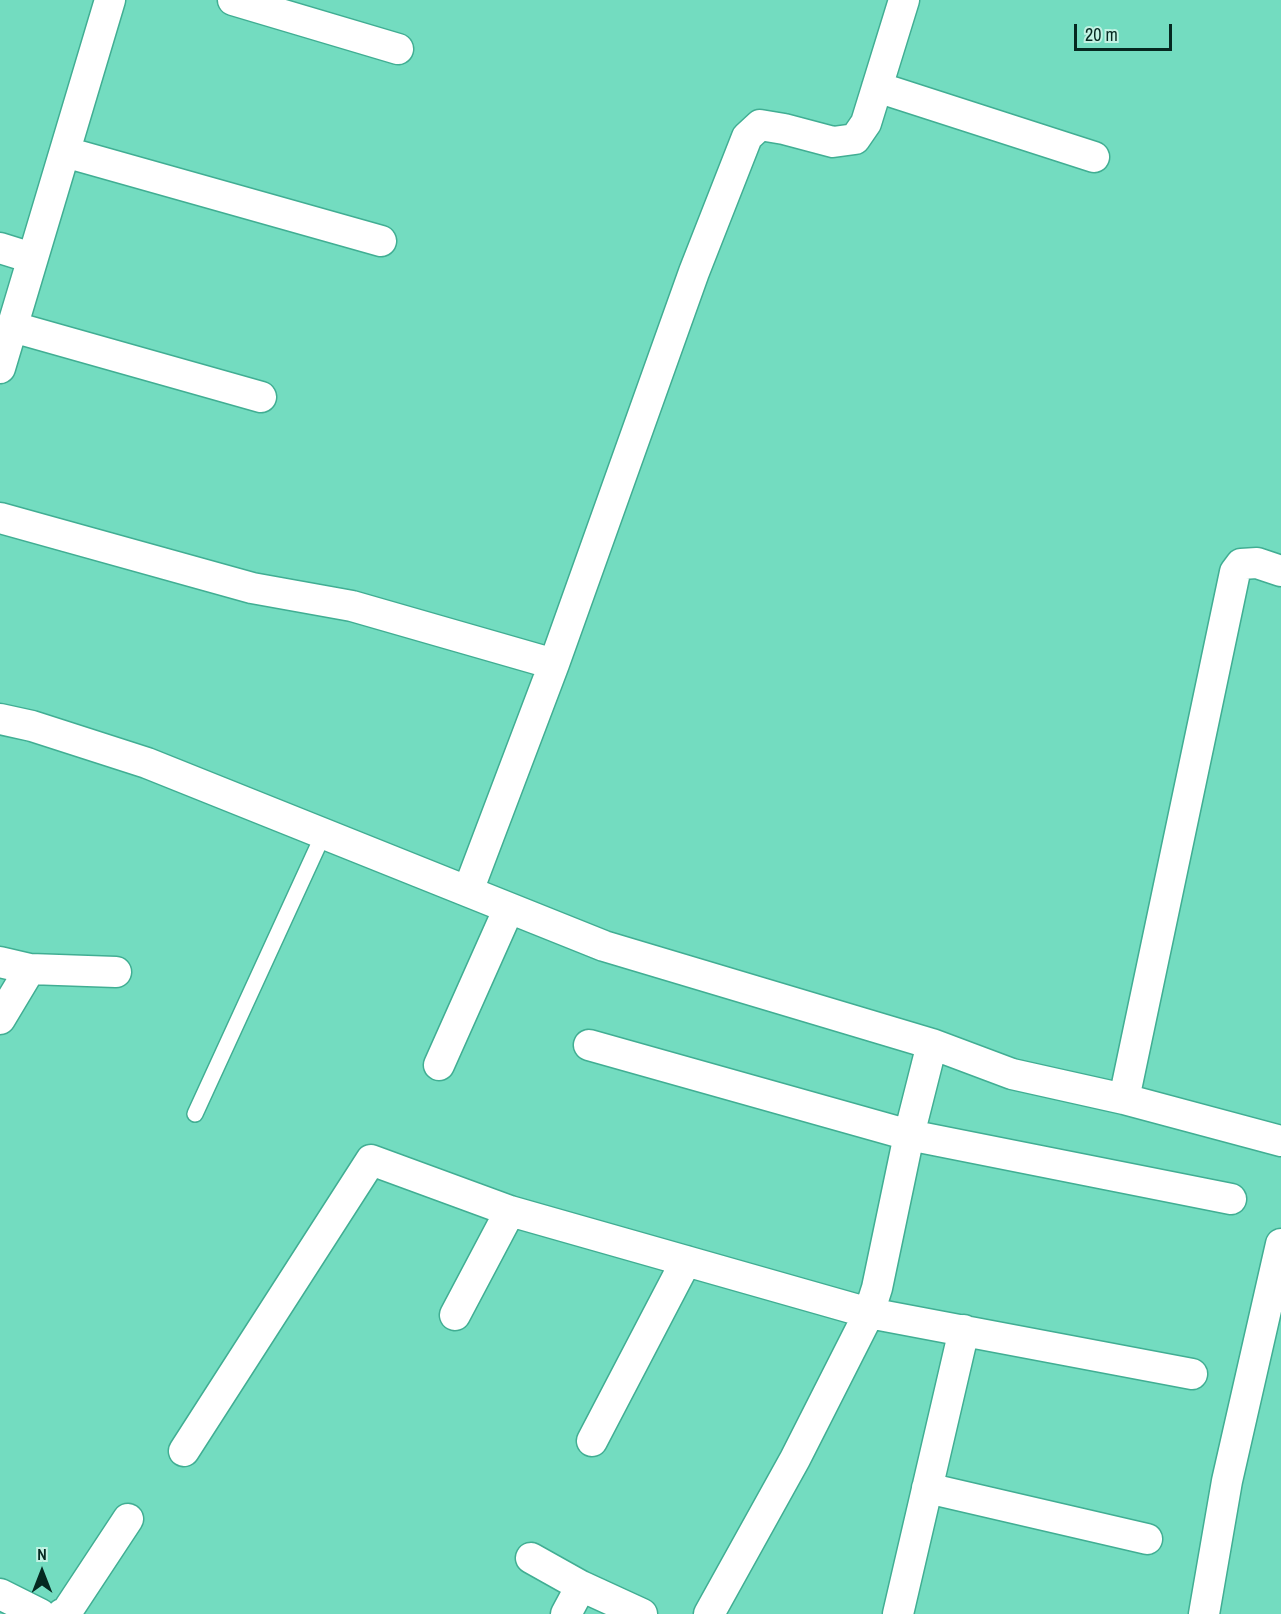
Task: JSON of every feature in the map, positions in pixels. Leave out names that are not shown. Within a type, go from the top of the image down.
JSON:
[{"type":"street","points":[[0,368],[110,0]]},
{"type":"street","points":[[233,0],[398,49]]},
{"type":"street","points":[[468,891],[554,664],[694,272],[747,138],[760,125],[833,142],[855,139],[866,123],[904,0]]},
{"type":"street","points":[[877,87],[1094,158]]},
{"type":"street","points":[[65,152],[381,241]]},
{"type":"street","points":[[0,248],[32,258]]},
{"type":"street","points":[[13,327],[261,397]]},
{"type":"street","points":[[0,518],[252,588],[352,606],[554,664]]},
{"type":"street","points":[[1124,1099],[1235,572],[1241,564],[1257,563],[1281,571]]},
{"type":"street","points":[[0,719],[32,726],[147,763],[604,946],[932,1044],[1012,1074],[1124,1099],[1281,1141]]},
{"type":"street","points":[[439,1065],[509,908]]},
{"type":"street","points":[[0,962],[30,969],[116,972]]},
{"type":"street","points":[[0,1019],[30,969]]},
{"type":"street","points":[[709,1614],[795,1459],[869,1313],[877,1288],[909,1135],[932,1044]]},
{"type":"street","points":[[589,1045],[909,1135],[1231,1199]]},
{"type":"street","points":[[184,1451],[371,1160],[510,1212],[869,1313],[1192,1374]]},
{"type":"street","points":[[455,1315],[510,1212]]},
{"type":"street","points":[[1204,1614],[1227,1481],[1276,1285],[1281,1244]]},
{"type":"street","points":[[592,1441],[686,1261]]},
{"type":"street","points":[[898,1614],[964,1330]]},
{"type":"street","points":[[927,1488],[1147,1539]]},
{"type":"street","points":[[62,1614],[66,1613],[128,1519]]},
{"type":"street","points":[[531,1558],[581,1586],[642,1614]]},
{"type":"street","points":[[566,1614],[581,1586]]},
{"type":"street","points":[[0,1594],[40,1614]]},
{"type":"lane","points":[[195,1114],[323,835]]}]
